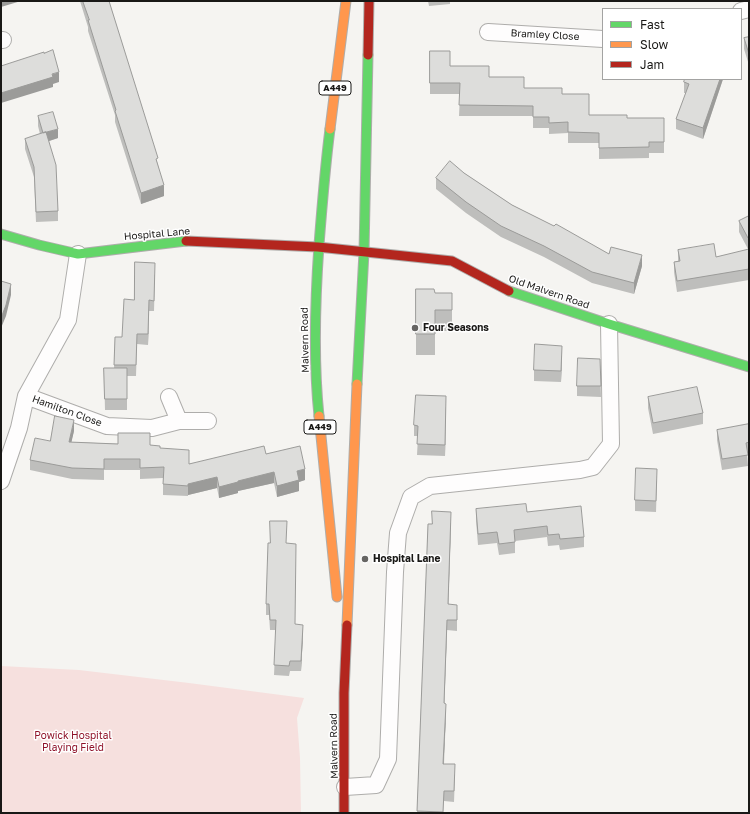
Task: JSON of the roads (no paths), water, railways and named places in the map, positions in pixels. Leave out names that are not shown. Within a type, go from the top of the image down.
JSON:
[{"type":"main road","name":"Malvern Road","points":[[345,678],[316,388],[315,302],[324,175],[346,1]]},
{"type":"main road","name":"Malvern Road","points":[[344,813],[344,693],[359,324],[364,252],[369,1]]},
{"type":"main road","name":"Hospital Lane","points":[[1,234],[78,254],[182,241],[318,247]]},
{"type":"main road","name":"Old Malvern Road","points":[[318,247],[452,261],[508,291],[749,367]]},
{"type":"street","name":"Bramley Close","points":[[488,32],[602,39]]},
{"type":"street","name":"Hamilton Close","points":[[1,481],[19,428],[26,396],[68,320],[78,254]]},
{"type":"street","points":[[345,787],[376,784],[388,759],[395,572],[398,533],[411,497],[430,486],[580,470],[593,467],[611,444],[609,324]]},
{"type":"street","name":"Hamilton Close","points":[[26,396],[107,426],[152,428],[178,421],[208,422]]},
{"type":"street","points":[[169,397],[178,421]]},
{"type":"place","name":"Four Seasons","points":[[415,328]]},
{"type":"place","name":"Hospital Lane","points":[[365,559]]},
{"type":"park label","name":"Powick Hospital Playing Field","points":[[73,742]]}]
